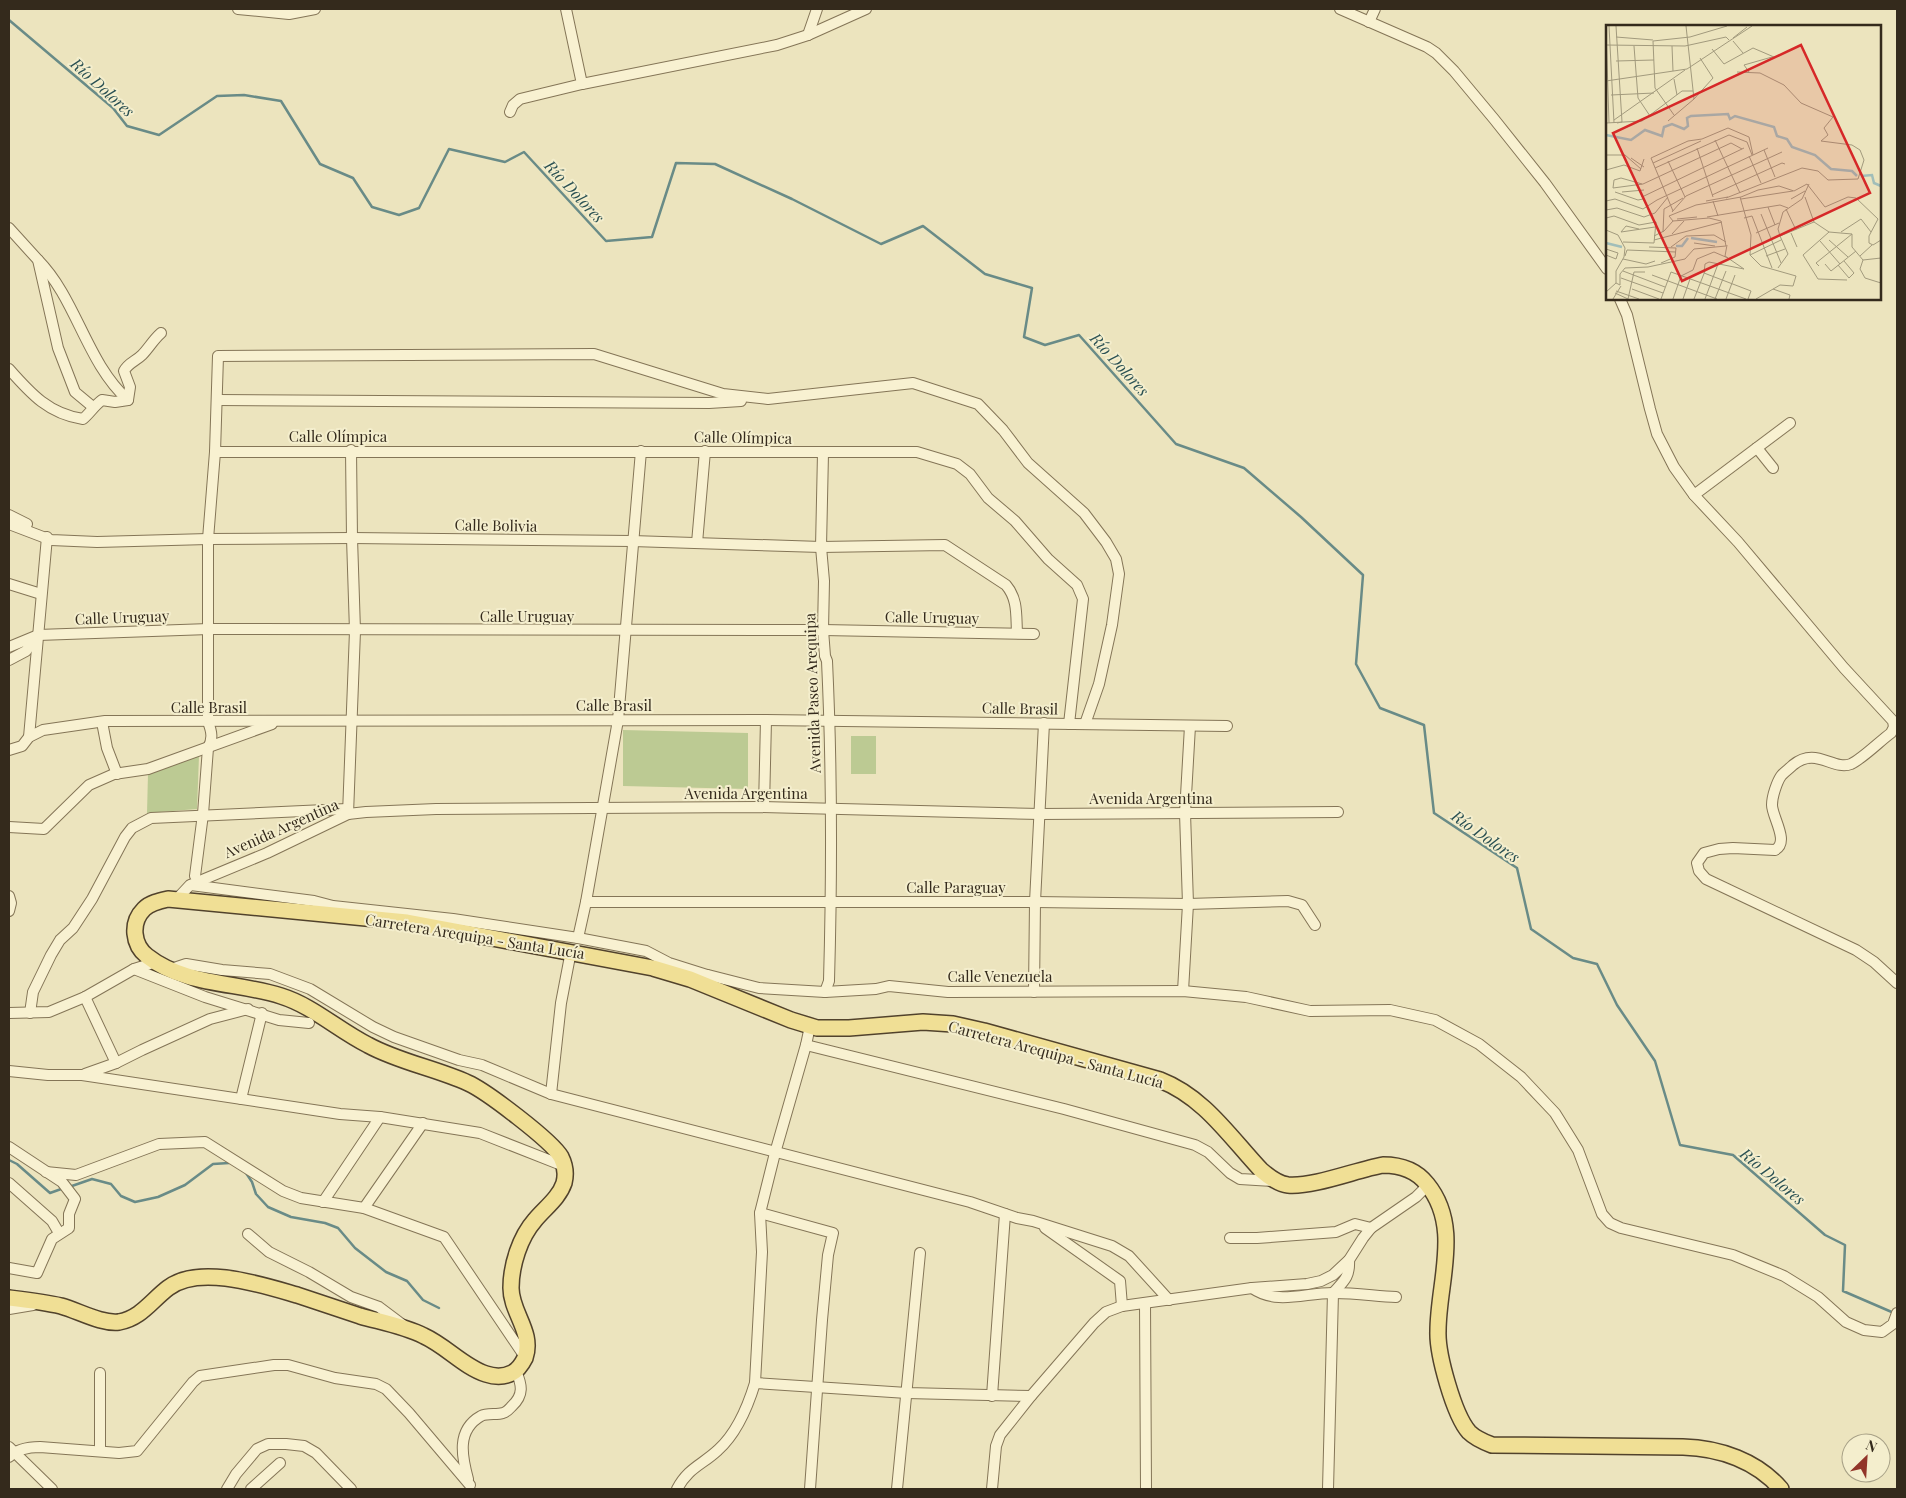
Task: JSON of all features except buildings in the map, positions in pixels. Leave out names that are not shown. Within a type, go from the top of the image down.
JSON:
[{"type":"main road","name":"Carretera Arequipa - Santa Lucía","points":[[564,1166],[558,1152],[549,1144],[500,1104],[471,1084],[371,1047],[308,1009],[281,996],[202,981],[156,962],[141,951],[137,944],[135,929],[137,919],[145,908],[155,902],[168,899],[407,922],[574,944],[690,979],[810,1026],[826,1029],[923,1022],[953,1024],[984,1031],[1160,1080],[1175,1086],[1197,1101],[1261,1170],[1277,1182]]},
{"type":"main road","points":[[1277,1182],[1298,1185],[1376,1166],[1393,1165],[1413,1171],[1428,1185],[1441,1208],[1447,1240],[1438,1319],[1440,1355],[1456,1408],[1470,1433],[1479,1440],[1492,1445],[1683,1446],[1711,1449],[1730,1455],[1761,1470],[1781,1489]]},
{"type":"main road","points":[[9,1298],[59,1306],[110,1322],[119,1322],[138,1315],[158,1296],[179,1281],[189,1278],[209,1277],[228,1279],[276,1290],[410,1330],[432,1340],[484,1374],[501,1376],[516,1371],[525,1357],[527,1339],[512,1298],[512,1276],[518,1252],[535,1220],[559,1194],[563,1186],[564,1166]]},
{"type":"street","points":[[238,9],[289,14],[315,9]]},
{"type":"street","points":[[566,9],[582,84]]},
{"type":"street","points":[[808,35],[817,9]]},
{"type":"street","points":[[510,112],[513,105],[520,100],[582,84],[777,45],[808,35],[866,9]]},
{"type":"street","points":[[1340,9],[1427,47],[1436,53],[1454,71],[1545,183],[1606,268]]},
{"type":"street","points":[[1369,22],[1375,9]]},
{"type":"street","points":[[9,230],[46,269],[69,306],[100,365],[118,391],[128,400]]},
{"type":"street","points":[[38,260],[58,348],[75,392],[93,407]]},
{"type":"street","points":[[1620,300],[1627,315],[1657,434],[1674,467],[1694,495],[1738,542],[1844,668],[1893,721],[1894,727],[1891,733],[1852,763],[1842,764],[1805,758],[1798,761],[1782,775],[1772,799],[1772,806],[1781,835],[1779,848],[1775,850],[1720,849],[1704,853],[1697,863],[1699,871],[1706,879],[1856,950],[1874,962],[1897,983]]},
{"type":"street","points":[[128,400],[130,387],[124,371],[127,365],[142,355],[150,343],[161,333]]},
{"type":"street","points":[[708,975],[669,963],[646,951],[574,944],[453,919],[333,906],[192,880],[203,814],[208,748],[212,741],[208,722],[208,538],[215,452],[218,356],[594,354],[723,394],[768,399]]},
{"type":"street","points":[[9,369],[40,402],[69,417],[83,419],[102,400],[115,402],[128,400]]},
{"type":"street","points":[[217,400],[709,403],[768,399],[913,383],[978,404],[1003,430],[1028,463],[1084,513],[1116,559],[1118,574],[1112,625],[1099,684],[1085,724]]},
{"type":"street","points":[[1694,495],[1790,423]]},
{"type":"street","points":[[1757,448],[1773,468]]},
{"type":"street","points":[[30,1013],[33,992],[51,955],[60,940],[73,928],[92,899],[132,828],[151,818],[203,814],[348,811],[355,630],[351,450]]},
{"type":"street","name":"Calle Olímpica","points":[[215,452],[351,450],[917,452],[957,464],[970,474],[988,498],[1015,521],[1048,559],[1077,585],[1083,599],[1069,724]]},
{"type":"street","points":[[550,1094],[561,1003],[574,944],[586,902],[618,720],[641,451]]},
{"type":"street","points":[[697,543],[704,451]]},
{"type":"street","name":"Avenida Paseo Arequipa","points":[[823,453],[820,547],[824,582],[823,630],[827,661],[830,721],[831,903],[829,981],[824,992]]},
{"type":"street","points":[[9,515],[47,537]]},
{"type":"street","points":[[9,524],[47,537]]},
{"type":"street","points":[[29,737],[47,537]]},
{"type":"street","name":"Calle Bolivia","points":[[47,537],[51,540],[97,542],[208,538],[352,538],[697,543],[820,547],[945,545],[1006,585],[1016,602],[1017,633]]},
{"type":"street","points":[[9,584],[41,594]]},
{"type":"street","name":"Calle Uruguay","points":[[38,635],[209,629],[823,630],[1034,634]]},
{"type":"street","points":[[9,647],[38,635]]},
{"type":"street","points":[[9,660],[26,651],[38,635]]},
{"type":"street","points":[[764,807],[766,720]]},
{"type":"street","name":"Calle Brasil","points":[[9,750],[22,746],[29,737],[44,730],[102,722],[766,720],[1227,726]]},
{"type":"street","points":[[102,722],[107,748],[117,774]]},
{"type":"street","points":[[9,827],[44,829],[89,785],[117,774],[148,769],[279,722]]},
{"type":"street","points":[[1034,992],[1035,902],[1044,723]]},
{"type":"street","points":[[1183,991],[1188,904],[1185,813],[1190,726]]},
{"type":"street","name":"Avenida Argentina","points":[[176,900],[192,880],[267,853],[348,811],[764,807],[1040,814],[1338,812]]},
{"type":"street","points":[[9,896],[11,903],[9,911]]},
{"type":"street","name":"Calle Paraguay","points":[[586,902],[1188,904],[1296,902],[1302,905],[1315,925]]},
{"type":"street","points":[[9,1013],[50,1012],[84,997],[134,969],[156,962]]},
{"type":"street","points":[[171,969],[186,964],[222,970],[270,974],[310,988],[373,1027],[459,1060],[482,1065],[550,1094],[775,1153],[926,1190],[1112,1246],[1130,1256],[1169,1300]]},
{"type":"street","points":[[134,969],[205,997],[279,1020],[309,1023]]},
{"type":"street","name":"Calle Venezuela","points":[[690,979],[708,975],[759,988],[824,992],[876,989],[889,986],[948,992],[1183,991],[1246,997],[1310,1011],[1390,1010],[1436,1020],[1479,1044],[1521,1077],[1555,1113],[1578,1150],[1602,1214],[1610,1223],[1733,1255],[1784,1276],[1818,1297],[1846,1322],[1864,1330],[1882,1332],[1893,1324],[1897,1314]]},
{"type":"street","points":[[84,997],[116,1063]]},
{"type":"street","points":[[82,1075],[116,1063],[210,1019],[248,1009]]},
{"type":"street","points":[[241,1098],[262,1014]]},
{"type":"street","points":[[677,1489],[684,1477],[719,1450],[731,1434],[749,1401],[755,1383],[762,1252],[760,1213],[810,1026]]},
{"type":"street","points":[[806,1045],[1064,1109],[1195,1145],[1208,1152],[1240,1179],[1277,1182]]},
{"type":"street","points":[[9,1071],[48,1075],[82,1075],[340,1114],[380,1116],[423,1123],[480,1133],[564,1166]]},
{"type":"street","points":[[323,1202],[380,1116]]},
{"type":"street","points":[[364,1208],[423,1123]]},
{"type":"street","points":[[46,1172],[76,1175],[159,1144],[205,1142],[283,1191],[301,1198],[364,1208],[444,1237],[525,1357]]},
{"type":"street","points":[[9,1147],[62,1182],[75,1199],[70,1214],[69,1228],[52,1239],[37,1273],[9,1268]]},
{"type":"street","points":[[9,1183],[52,1221],[59,1233]]},
{"type":"street","points":[[992,1489],[992,1474],[998,1440],[1031,1396],[1094,1323],[1106,1312],[1122,1306],[1252,1288],[1307,1284],[1320,1281],[1333,1275],[1349,1260],[1372,1228],[1416,1197],[1428,1185]]},
{"type":"street","points":[[760,1213],[833,1233],[828,1255],[810,1489]]},
{"type":"street","points":[[992,1396],[1005,1214]]},
{"type":"street","points":[[1033,1221],[1120,1281],[1122,1306]]},
{"type":"street","points":[[1230,1238],[1257,1238],[1336,1232],[1355,1224],[1372,1228]]},
{"type":"street","points":[[248,1234],[269,1252],[310,1272],[351,1297],[379,1308],[410,1330]]},
{"type":"street","points":[[897,1489],[920,1253]]},
{"type":"street","points":[[1328,1489],[1333,1293],[1350,1271],[1349,1260]]},
{"type":"street","points":[[1252,1288],[1262,1295],[1282,1297],[1333,1293],[1396,1297]]},
{"type":"street","points":[[9,1308],[44,1303]]},
{"type":"street","points":[[1145,1303],[1146,1489]]},
{"type":"street","points":[[10,1452],[40,1447],[119,1453],[137,1451],[193,1382],[200,1376],[274,1365],[288,1366],[335,1378],[376,1384],[386,1389],[409,1412],[471,1487]]},
{"type":"street","points":[[471,1487],[462,1456],[462,1442],[469,1428],[481,1416],[505,1413],[518,1401],[522,1389],[516,1371]]},
{"type":"street","points":[[100,1373],[100,1451]]},
{"type":"street","points":[[755,1383],[907,1393],[1031,1396]]},
{"type":"street","points":[[227,1489],[236,1474],[257,1449],[268,1444],[304,1446],[316,1453],[351,1489]]},
{"type":"street","points":[[10,1452],[52,1489]]},
{"type":"street","points":[[251,1489],[280,1463]]},
{"type":"green space","points":[[623,730],[748,733],[748,789],[623,786]]},
{"type":"green space","points":[[851,736],[876,736],[876,774],[851,774]]},
{"type":"green space","points":[[199,756],[197,809],[147,813],[148,774]]},
{"type":"waterway","name":"Río Dolores","points":[[9,20],[113,108],[127,126],[159,135],[217,96],[244,95],[281,101],[320,164],[353,178],[372,207],[399,215],[419,208],[449,149],[505,162],[524,152],[606,241],[652,237],[676,163],[715,164],[792,199],[881,244],[923,226],[985,274],[1032,288],[1024,337],[1045,345],[1079,335],[1176,444],[1244,468],[1301,517],[1363,575],[1356,664],[1380,708],[1424,725],[1434,813],[1517,868],[1531,929],[1573,958],[1597,964],[1617,1005],[1655,1061],[1680,1145],[1733,1155],[1825,1235],[1845,1245],[1843,1291],[1894,1313]]},
{"type":"waterway","points":[[9,1160],[17,1164],[50,1193],[64,1188]]},
{"type":"waterway","points":[[69,1187],[92,1179],[111,1184],[121,1196],[135,1202],[158,1197],[185,1185],[213,1164],[229,1163]]},
{"type":"waterway","points":[[246,1173],[252,1182],[256,1194],[268,1207],[291,1217],[325,1223],[338,1228],[355,1248],[386,1272],[407,1281],[423,1300],[439,1308]]}]
